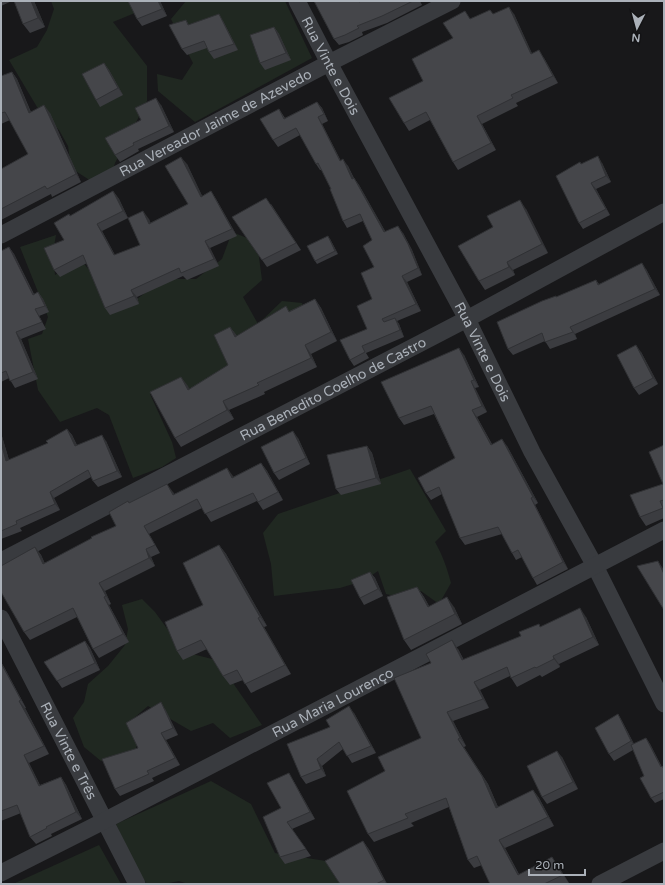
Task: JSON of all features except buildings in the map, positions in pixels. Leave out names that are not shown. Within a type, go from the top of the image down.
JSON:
[{"type":"street","name":"Rua Vinte e Dois","points":[[297,1],[467,319],[532,452],[595,566],[664,704]]},
{"type":"street","name":"Rua Vereador Jaime de Azevedo","points":[[1,235],[329,63],[452,1]]},
{"type":"street","name":"Rua Benedito Coelho de Castro","points":[[1,561],[467,319],[664,212]]},
{"type":"street","name":"Rua Maria Lourenço","points":[[1,873],[664,530]]},
{"type":"street","name":"Rua Vinte e Três","points":[[1,618],[137,884]]},
{"type":"street","points":[[600,884],[664,851]]},
{"type":"shaded area","points":[[51,1],[164,1],[113,22],[147,66],[147,101],[115,163],[113,170],[91,181],[71,168],[68,146],[59,130],[40,112],[9,60],[37,47],[47,30],[54,9]]},
{"type":"shaded area","points":[[186,1],[285,1],[312,58],[195,122],[158,91],[157,74],[182,80],[193,63],[171,19]]},
{"type":"shaded area","points":[[232,232],[257,242],[262,280],[243,297],[258,324],[282,301],[302,303],[308,323],[232,373],[194,388],[150,394],[172,442],[176,458],[162,467],[133,478],[109,415],[97,408],[60,422],[38,390],[28,339],[42,334],[48,317],[20,247],[56,235],[53,252],[55,275],[80,259],[96,278],[137,299],[163,279],[196,279],[222,259]]},
{"type":"shaded area","points":[[410,469],[446,531],[435,542],[451,583],[439,604],[421,591],[404,598],[386,594],[378,571],[363,581],[340,588],[274,596],[271,564],[263,533],[278,514]]},
{"type":"shaded area","points":[[142,599],[155,612],[184,652],[220,661],[262,725],[230,738],[213,723],[191,731],[148,706],[134,718],[138,739],[135,753],[101,761],[84,747],[73,718],[84,702],[88,684],[108,666],[125,645],[128,629],[122,605]]},
{"type":"shaded area","points":[[211,781],[251,804],[275,853],[326,861],[348,884],[188,884],[179,881],[164,884],[147,884],[134,866],[116,824]]},
{"type":"shaded area","points":[[99,845],[121,884],[13,884]]}]
